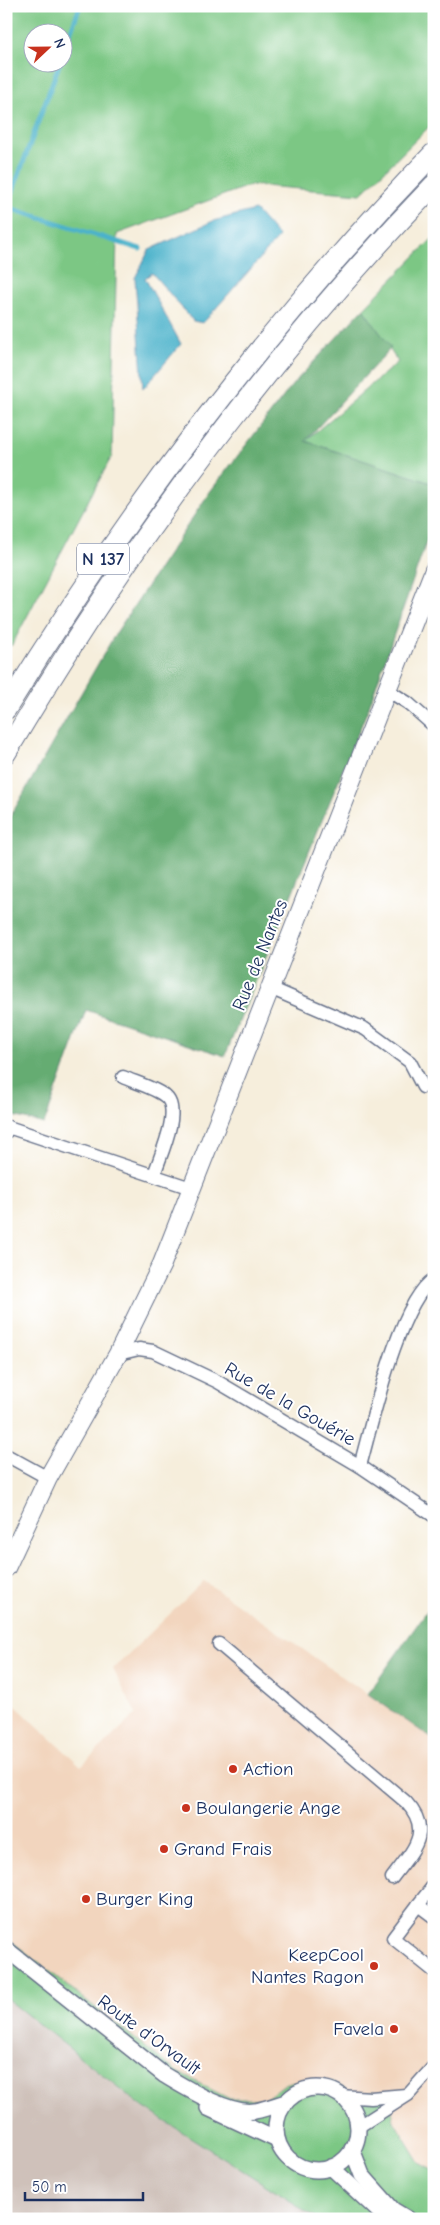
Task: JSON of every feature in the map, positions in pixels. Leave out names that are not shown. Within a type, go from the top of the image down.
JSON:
[{"type":"highway","name":"N 137","points":[[6,708],[95,570],[207,414],[329,266],[434,153]]},
{"type":"highway","name":"N 137","points":[[6,753],[74,642],[153,525],[222,431],[314,317],[434,185]]},
{"type":"main road","name":"Rue de Nantes","points":[[6,1568],[48,1478],[118,1354],[162,1264],[434,570]]},
{"type":"street","points":[[387,690],[408,703],[434,726]]},
{"type":"street","points":[[270,988],[365,1029],[410,1062],[423,1087]]},
{"type":"street","points":[[123,1078],[166,1096],[172,1105],[173,1116],[154,1175]]},
{"type":"street","points":[[7,1129],[191,1188]]},
{"type":"street","points":[[360,1466],[401,1327],[412,1302],[427,1284],[434,1280]]},
{"type":"street","name":"Rue de la Gouérie","points":[[118,1354],[139,1349],[161,1355],[218,1382],[360,1466],[434,1516]]},
{"type":"street","points":[[6,1455],[48,1478]]},
{"type":"street","points":[[219,1644],[406,1802],[416,1813],[420,1827],[418,1843],[392,1878]]},
{"type":"street","points":[[434,1885],[393,1938],[434,1971]]},
{"type":"street","points":[[418,1905],[434,1917]]},
{"type":"street","name":"Route d'Orvault","points":[[6,1949],[164,2075],[192,2092],[221,2105],[254,2111],[286,2102]]},
{"type":"street","name":"Route d'Orvault","points":[[6,1963],[77,2020],[182,2095],[277,2140]]},
{"type":"street","points":[[358,2128],[408,2095],[434,2066]]},
{"type":"street","points":[[340,2096],[353,2111],[358,2128],[352,2149],[339,2163],[317,2170],[304,2168],[292,2162],[283,2152],[277,2140],[276,2126],[279,2113],[286,2102],[296,2093],[308,2089],[322,2088],[340,2096],[371,2098],[408,2095]]},
{"type":"street","points":[[352,2149],[362,2175],[393,2210],[408,2219]]},
{"type":"street","points":[[330,2167],[387,2219]]},
{"type":"shaded area","points":[[204,1581],[434,1740],[434,2170],[419,2162],[394,2121],[387,2091],[353,2094],[333,2082],[286,2083],[265,2099],[230,2099],[177,2072],[39,1965],[6,1937],[6,1697],[81,1766],[136,1714],[113,1669]]},
{"type":"shaded area","points":[[6,1998],[143,2107],[319,2219],[6,2219]]},
{"type":"green space","points":[[6,6],[434,6],[434,122],[361,194],[251,185],[117,234],[112,456],[12,645],[6,646]]},
{"type":"green space","points":[[434,237],[434,484],[305,441],[398,362],[363,309]]},
{"type":"green space","points":[[363,309],[391,348],[305,441],[434,484],[434,520],[368,709],[225,1056],[86,1010],[44,1124],[6,1114],[6,824],[114,636],[209,493],[293,384]]},
{"type":"green space","points":[[434,1601],[434,1740],[368,1694]]},
{"type":"green space","points":[[6,1937],[177,2072],[230,2099],[265,2099],[286,2083],[333,2082],[353,2094],[388,2091],[394,2121],[419,2162],[434,2170],[434,2219],[319,2219],[143,2107],[6,1998]]},
{"type":"water","points":[[255,210],[279,237],[203,323],[193,321],[152,273],[145,278],[181,344],[143,389],[135,278],[149,250],[213,221]]},
{"type":"waterway","points":[[72,28],[80,6]]},
{"type":"waterway","points":[[7,207],[56,72]]},
{"type":"waterway","points":[[6,207],[140,249]]},
{"type":"place","name":"Action","points":[[233,1769]]},
{"type":"place","name":"Boulangerie Ange","points":[[186,1808]]},
{"type":"place","name":"Grand Frais","points":[[164,1849]]},
{"type":"place","name":"Burger King","points":[[86,1899]]},
{"type":"place","name":"KeepCool Nantes Ragon","points":[[374,1966]]},
{"type":"place","name":"Favela","points":[[394,2029]]}]
